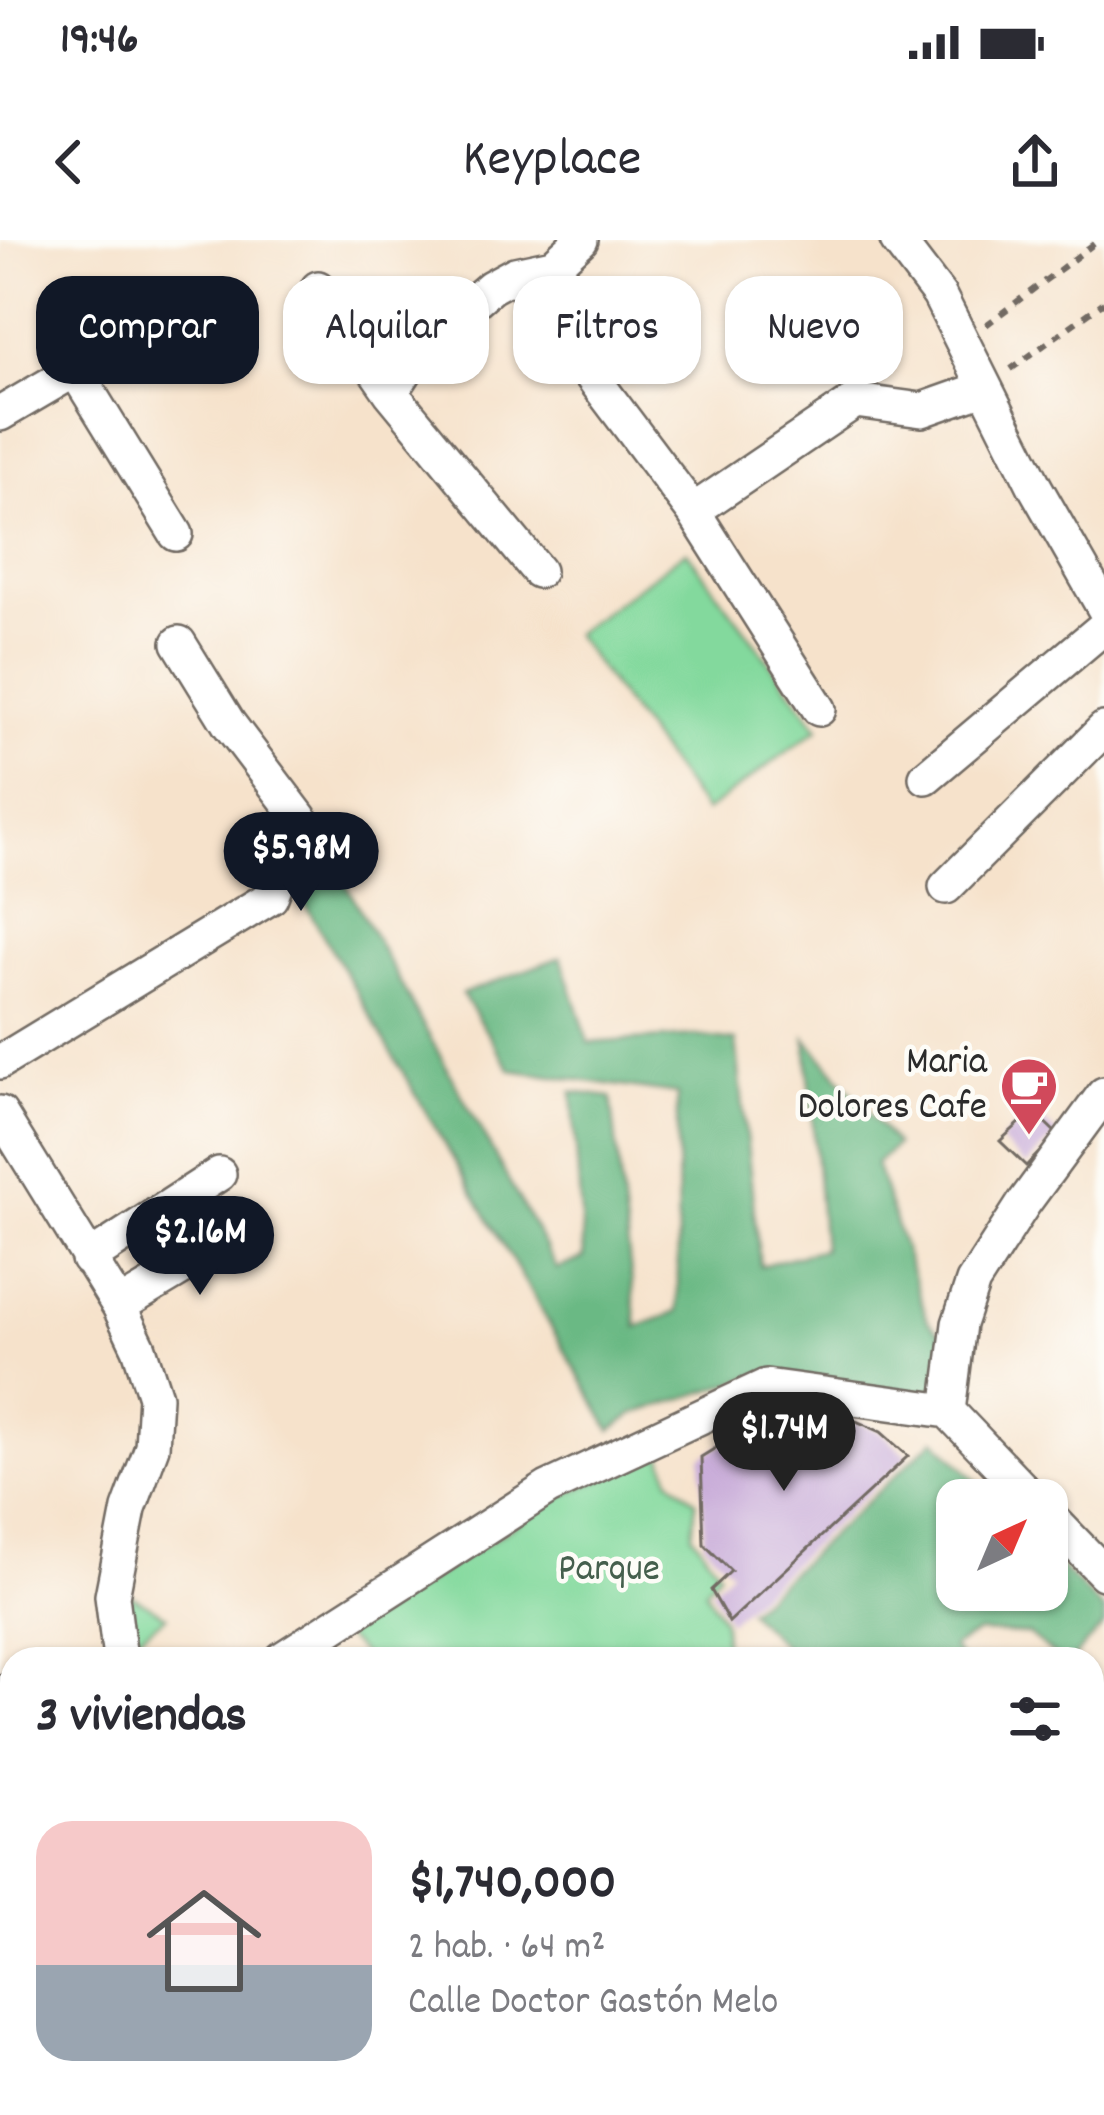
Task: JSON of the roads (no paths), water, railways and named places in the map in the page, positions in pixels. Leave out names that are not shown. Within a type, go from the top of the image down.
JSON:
[{"type":"street","points":[[391,393],[421,347],[491,287],[515,274],[553,266],[581,240]]},
{"type":"street","points":[[905,243],[939,295],[1035,487],[1104,608]]},
{"type":"street","points":[[515,274],[693,511],[820,709]]},
{"type":"street","points":[[0,414],[75,370],[176,534]]},
{"type":"street","points":[[385,384],[538,571]]},
{"type":"street","points":[[693,511],[855,401],[922,410],[984,388]]},
{"type":"street","points":[[926,777],[1104,627]]},
{"type":"street","points":[[0,1062],[271,897],[300,818],[229,724],[179,643]]},
{"type":"street","points":[[946,887],[1104,729]]},
{"type":"street","points":[[948,1411],[959,1324],[973,1282],[1104,1094]]},
{"type":"street","points":[[0,1113],[119,1306],[140,1348],[155,1397],[152,1447],[129,1509],[112,1596],[118,1647]]},
{"type":"street","points":[[88,1258],[219,1174]]},
{"type":"street","points":[[119,1306],[246,1231]]},
{"type":"street","points":[[333,1647],[548,1488],[766,1386],[948,1411],[1014,1479]]},
{"type":"street","points":[[1068,1536],[1104,1574]]},
{"type":"place","name":"Maria Dolores Cafe","points":[[1029,1137]]},
{"type":"park label","name":"Parque","points":[[609,1571]]}]
